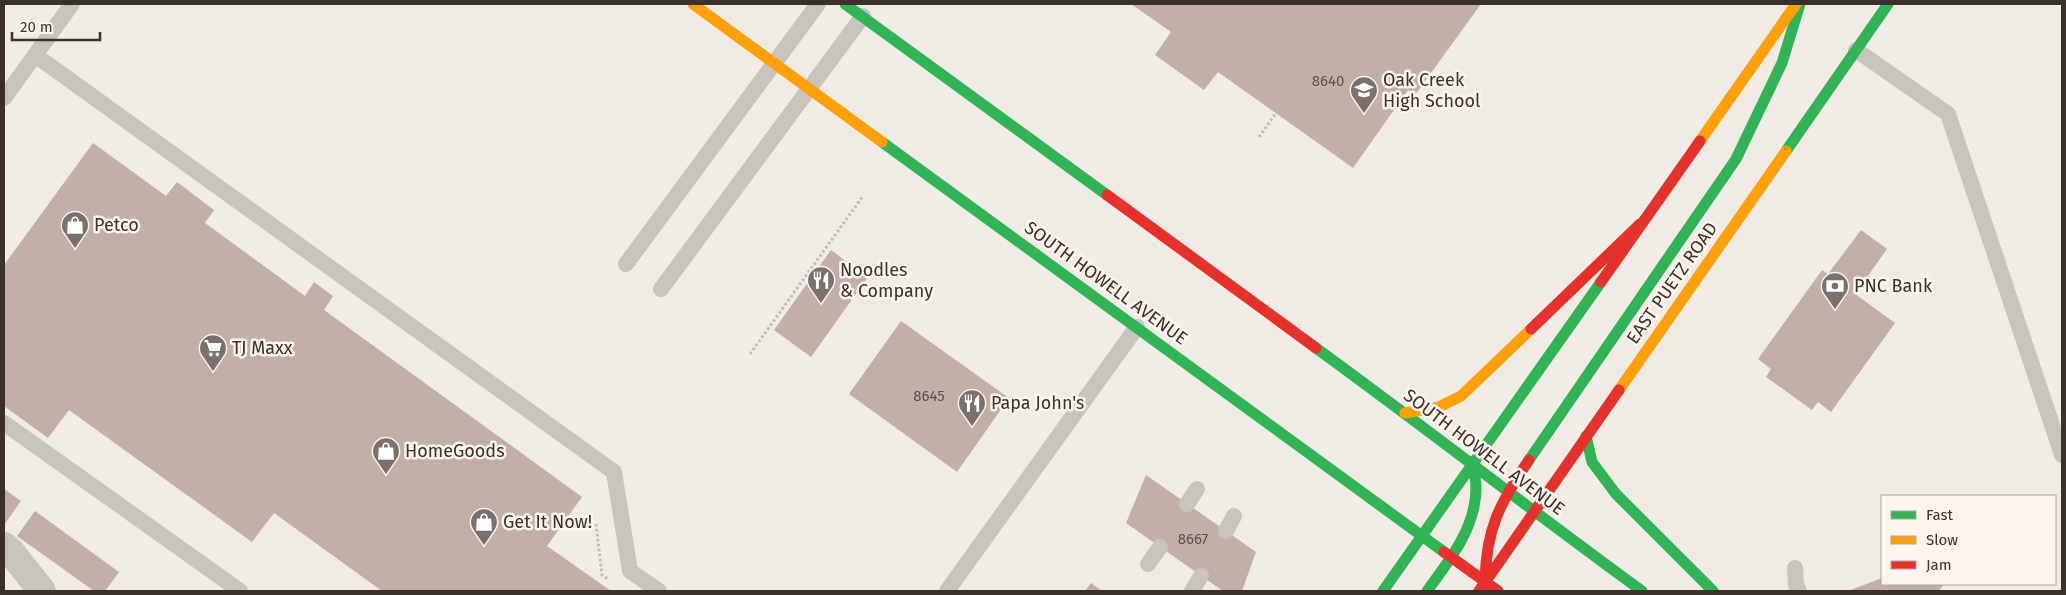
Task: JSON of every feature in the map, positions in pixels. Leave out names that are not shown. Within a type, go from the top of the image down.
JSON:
[{"type":"main road","name":"SOUTH HOWELL AVENUE","points":[[693,4],[1423,535],[1452,557],[1482,587],[1498,591]]},
{"type":"main road","name":"SOUTH HOWELL AVENUE","points":[[847,4],[1405,413],[1533,512],[1642,591]]},
{"type":"main road","points":[[1383,591],[1796,4]]},
{"type":"main road","points":[[1482,587],[1485,548],[1493,520],[1507,492],[1736,159],[1782,63],[1800,4]]},
{"type":"main road","name":"EAST PUETZ ROAD","points":[[1482,587],[1888,4]]},
{"type":"main road","points":[[1405,413],[1431,410],[1452,403],[1469,390],[1640,224]]},
{"type":"main road","points":[[1586,436],[1592,462],[1616,494],[1713,591]]},
{"type":"main road","points":[[1427,591],[1452,557],[1463,538],[1473,513],[1476,492],[1473,465]]},
{"type":"street","points":[[4,546],[42,591]]},
{"type":"lane","points":[[4,98],[72,4]]},
{"type":"lane","points":[[626,264],[818,4]]},
{"type":"lane","points":[[661,290],[863,16]]},
{"type":"lane","points":[[1856,50],[1948,114],[2062,455]]},
{"type":"lane","points":[[35,55],[614,472],[630,570],[659,591]]},
{"type":"lane","points":[[947,591],[1138,327]]},
{"type":"lane","points":[[4,423],[240,591]]},
{"type":"lane","points":[[1187,504],[1197,489]]},
{"type":"lane","points":[[1226,531],[1234,516]]},
{"type":"lane","points":[[1148,564],[1160,547]]},
{"type":"lane","points":[[1795,568],[1796,585],[1799,591]]},
{"type":"lane","points":[[1192,591],[1201,576]]},
{"type":"path","points":[[1259,137],[1276,113]]},
{"type":"path","points":[[750,354],[863,196]]},
{"type":"building","points":[[1131,4],[1481,4],[1415,95],[1408,90],[1353,168],[1218,72],[1204,90],[1155,55],[1171,32]]},
{"type":"building","points":[[93,143],[166,196],[177,182],[214,210],[205,223],[305,296],[314,282],[333,296],[324,310],[582,497],[547,546],[611,591],[382,591],[274,513],[252,542],[69,410],[48,438],[4,406],[4,265]]},
{"type":"building","name":"PNC Bank","points":[[1861,230],[1887,249],[1855,294],[1895,323],[1831,412],[1818,402],[1812,410],[1766,377],[1771,369],[1758,359],[1822,270],[1828,274]]},
{"type":"building","name":"Noodles & Company","points":[[831,250],[868,277],[811,357],[774,330]]},
{"type":"building","points":[[901,321],[1009,398],[957,472],[849,394]]},
{"type":"building","points":[[1146,475],[1256,552],[1242,591],[1223,591],[1126,523]]},
{"type":"building","points":[[4,489],[21,501],[4,525]]},
{"type":"building","points":[[35,511],[119,572],[105,591],[94,591],[17,536]]},
{"type":"building","points":[[1881,578],[1881,585],[1943,585],[1940,589],[1942,591],[1848,591]]},
{"type":"building","points":[[1091,583],[1102,591],[1085,591]]},
{"type":"traffic: fast","points":[[845,4],[1107,195]]},
{"type":"traffic: fast","points":[[1529,460],[1736,159],[1782,63],[1800,4]]},
{"type":"traffic: fast","points":[[1786,151],[1888,4]]},
{"type":"traffic: fast","points":[[882,142],[1444,552]]},
{"type":"traffic: fast","points":[[1383,591],[1601,282]]},
{"type":"traffic: fast","points":[[1316,348],[1642,591]]},
{"type":"traffic: fast","points":[[1586,436],[1592,462],[1616,494],[1713,591]]},
{"type":"traffic: fast","points":[[1427,591],[1460,543],[1471,517],[1475,503],[1476,488],[1473,465]]},
{"type":"traffic: slow","points":[[693,4],[882,142]]},
{"type":"traffic: slow","points":[[1700,141],[1796,4]]},
{"type":"traffic: slow","points":[[1619,390],[1786,151]]},
{"type":"traffic: slow","points":[[1405,413],[1439,407],[1461,396],[1531,329]]},
{"type":"traffic: jam","points":[[1601,282],[1700,141]]},
{"type":"traffic: jam","points":[[1107,195],[1316,348]]},
{"type":"traffic: jam","points":[[1531,329],[1640,224]]},
{"type":"traffic: jam","points":[[1479,591],[1619,390]]},
{"type":"traffic: jam","points":[[1485,582],[1488,546],[1496,517],[1529,460]]},
{"type":"traffic: jam","points":[[1444,552],[1498,591]]},
{"type":"place","name":"Oak Creek High School","points":[[1364,114]]},
{"type":"place","name":"Petco","points":[[75,249]]},
{"type":"place","name":"Noodles & Company","points":[[821,304]]},
{"type":"place","name":"PNC Bank","points":[[1835,310]]},
{"type":"place","name":"TJ Maxx","points":[[213,372]]},
{"type":"place","name":"Papa John's","points":[[972,427]]},
{"type":"place","name":"HomeGoods","points":[[386,475]]},
{"type":"place","name":"Get It Now!","points":[[484,546]]}]
